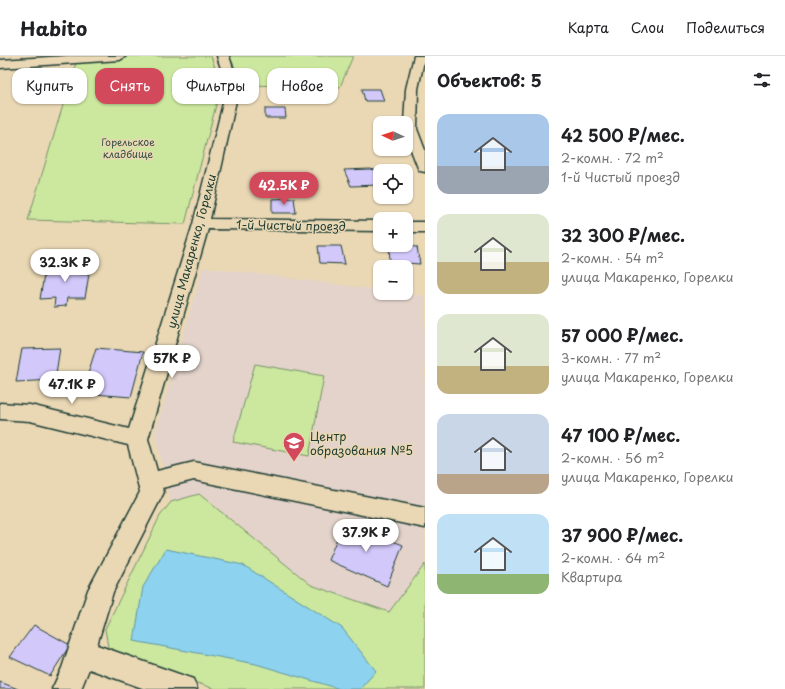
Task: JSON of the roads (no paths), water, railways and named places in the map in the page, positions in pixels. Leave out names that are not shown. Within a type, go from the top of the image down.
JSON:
[{"type":"street","points":[[0,64],[120,56]]},
{"type":"street","name":"улица Макаренко, Горелки","points":[[137,438],[201,224],[233,86],[223,56]]},
{"type":"street","points":[[411,116],[412,89],[420,56]]},
{"type":"street","points":[[413,129],[425,129]]},
{"type":"street","points":[[413,137],[425,168]]},
{"type":"street","name":"1-й Чистый проезд","points":[[201,224],[373,226]]},
{"type":"street","points":[[413,227],[425,227]]},
{"type":"street","points":[[0,411],[30,413],[137,438],[152,492],[101,590],[74,673],[66,689]]},
{"type":"street","points":[[149,482],[194,471],[425,518]]},
{"type":"street","points":[[80,652],[184,689]]},
{"type":"water","points":[[166,549],[243,565],[342,628],[376,671],[360,689],[340,689],[256,664],[134,641],[143,587]]},
{"type":"place","name":"Центр образования №5","points":[[294,462]]},
{"type":"park label","name":"Горельское кладбище","points":[[128,146]]}]
